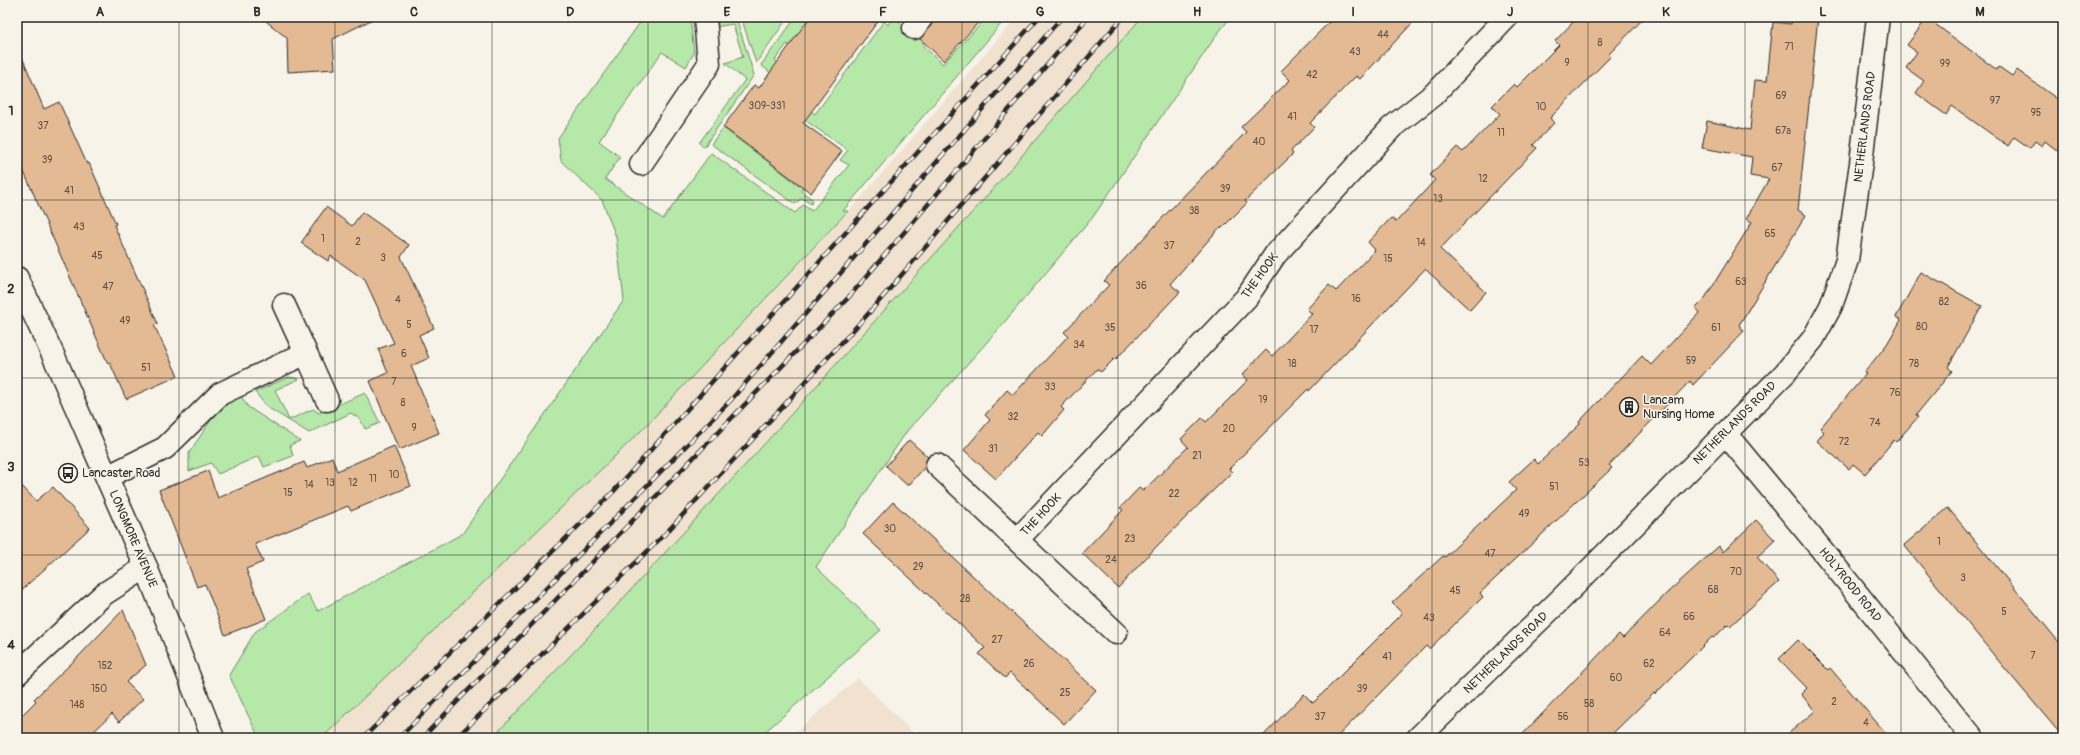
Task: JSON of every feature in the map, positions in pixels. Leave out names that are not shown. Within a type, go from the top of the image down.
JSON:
[{"type":"street","points":[[641,164],[709,64],[705,17]]},
{"type":"street","name":"THE HOOK","points":[[1017,540],[1246,297],[1275,255],[1392,127],[1433,95],[1507,17]]},
{"type":"street","name":"NETHERLANDS ROAD","points":[[1418,738],[1561,599],[1785,373],[1813,340],[1831,306],[1847,260],[1861,163],[1878,17]]},
{"type":"street","name":"LONGMORE AVENUE","points":[[17,278],[55,359],[146,568],[213,738]]},
{"type":"street","points":[[284,305],[327,400]]},
{"type":"street","points":[[107,477],[165,448],[220,394],[306,353]]},
{"type":"street","name":"HOLYROOD ROAD","points":[[1725,433],[1822,550],[1973,738]]},
{"type":"street","name":"THE HOOK","points":[[937,465],[1116,633]]},
{"type":"street","points":[[17,674],[104,594],[146,568]]},
{"type":"shaded area","points":[[1017,17],[1142,17],[985,198],[759,450],[586,639],[492,738],[322,738],[641,431],[850,210]]},
{"type":"shaded area","points":[[858,678],[918,738],[789,738]]},
{"type":"green space","points":[[644,17],[690,17],[694,53],[686,67],[662,52],[599,141],[620,157],[605,179],[663,219],[711,153],[795,213],[803,205],[812,211],[849,165],[840,160],[848,150],[793,112],[799,103],[815,114],[884,21],[888,25],[893,17],[925,41],[922,45],[943,64],[987,17],[1007,17],[843,211],[848,211],[641,431],[322,738],[259,738],[229,675],[255,632],[308,594],[318,611],[462,534],[624,300],[616,237],[602,200],[561,161],[558,138]]},
{"type":"green space","points":[[714,17],[736,17],[754,75],[704,147],[699,143],[745,80],[725,63],[743,57],[733,24],[715,27]]},
{"type":"green space","points":[[741,17],[776,17],[784,23],[756,63]]},
{"type":"green space","points":[[796,17],[803,17],[811,23],[792,48],[787,44],[775,60],[779,64],[772,74],[761,65]]},
{"type":"green space","points":[[1142,17],[1231,17],[1218,33],[1093,217],[997,331],[907,431],[816,567],[881,630],[758,738],[492,738],[586,639],[759,450],[985,198]]},
{"type":"green space","points":[[723,128],[803,188],[801,191],[813,200],[811,204],[802,198],[795,204],[711,144]]},
{"type":"green space","points":[[289,377],[299,379],[275,390],[289,420],[313,409],[319,413],[365,393],[380,423],[365,429],[360,419],[351,413],[309,433],[267,407],[255,392]]},
{"type":"green space","points":[[241,396],[248,407],[300,441],[290,445],[293,456],[264,467],[259,456],[218,474],[211,463],[189,471],[189,453],[223,402]]},
{"type":"building","points":[[261,17],[377,17],[333,39],[335,69],[288,72],[287,38]]},
{"type":"building","points":[[810,17],[881,17],[803,123],[842,151],[811,193],[723,127],[754,85],[759,88]]},
{"type":"building","points":[[934,17],[983,17],[944,61],[920,39],[932,24]]},
{"type":"building","points":[[1334,17],[1418,17],[1360,79],[1356,76],[1310,123],[1314,127],[1291,151],[1293,154],[1245,201],[1247,203],[1221,229],[1220,227],[1170,284],[1180,292],[1116,359],[1115,358],[1101,372],[1097,369],[1061,407],[1064,410],[1042,436],[1038,432],[996,479],[964,450],[990,420],[985,415],[1007,390],[1013,395],[1068,336],[1064,332],[1109,285],[1104,281],[1166,214],[1246,132],[1241,127],[1290,80],[1281,71]]},
{"type":"building","points":[[1578,17],[1645,17],[1609,54],[1611,56],[1550,118],[1554,123],[1533,145],[1537,148],[1440,249],[1486,292],[1470,310],[1425,269],[1309,391],[1308,389],[1229,469],[1232,472],[1157,546],[1118,588],[1082,553],[1123,510],[1120,508],[1139,488],[1143,491],[1188,447],[1181,439],[1202,418],[1206,422],[1248,380],[1242,375],[1266,350],[1272,356],[1312,314],[1307,309],[1329,285],[1336,291],[1375,250],[1368,242],[1391,218],[1396,222],[1435,180],[1430,175],[1457,147],[1463,152],[1500,114],[1492,106],[1514,84],[1517,87],[1559,45],[1555,41]]},
{"type":"building","points":[[1792,17],[1818,17],[1798,210],[1806,215],[1739,325],[1744,331],[1693,385],[1690,381],[1609,465],[1612,468],[1480,593],[1483,597],[1429,649],[1426,646],[1336,738],[1261,738],[1304,694],[1313,703],[1399,617],[1402,613],[1392,603],[1443,556],[1445,557],[1516,490],[1509,482],[1534,459],[1538,464],[1580,424],[1579,422],[1642,356],[1651,365],[1700,312],[1695,308],[1705,298],[1752,222],[1746,219],[1769,179],[1750,176],[1752,157],[1702,148],[1707,121],[1750,130],[1755,80],[1767,81],[1773,22],[1791,24]]},
{"type":"building","points":[[1927,18],[1997,70],[1999,67],[2012,76],[2017,70],[2063,103],[2063,155],[2045,141],[2042,146],[2035,141],[2030,148],[2014,137],[2008,146],[1952,106],[1946,115],[1916,93],[1924,81],[1906,68],[1917,52],[1907,45]]},
{"type":"building","points":[[17,45],[44,109],[59,102],[87,164],[89,163],[116,224],[114,225],[158,324],[154,325],[178,376],[126,399],[110,363],[108,364],[17,156]]},
{"type":"building","points":[[326,207],[352,226],[362,212],[409,245],[401,257],[434,328],[419,335],[429,358],[411,366],[439,433],[399,450],[370,381],[388,373],[378,349],[394,343],[365,280],[331,256],[328,261],[301,243]]},
{"type":"building","points":[[1921,272],[1982,306],[1948,367],[1952,371],[1916,415],[1918,417],[1896,442],[1894,440],[1865,474],[1853,464],[1849,469],[1817,441],[1824,432],[1820,428],[1866,374],[1864,373],[1887,344],[1901,320],[1896,317]]},
{"type":"building","points":[[909,440],[928,457],[925,467],[908,486],[886,466]]},
{"type":"building","points":[[394,446],[411,486],[351,511],[348,506],[255,544],[263,562],[246,569],[266,619],[225,635],[205,584],[197,587],[159,490],[208,471],[218,498],[304,462],[307,468],[332,457],[337,471]]},
{"type":"building","points":[[17,481],[36,501],[53,487],[90,528],[17,594]]},
{"type":"building","points":[[893,502],[1096,690],[1064,724],[1010,673],[1005,678],[979,654],[985,648],[863,534]]},
{"type":"building","points":[[1948,508],[2063,647],[2063,737],[1904,545]]},
{"type":"building","points":[[1756,520],[1775,540],[1757,557],[1779,582],[1730,626],[1728,624],[1714,638],[1712,637],[1608,738],[1519,738],[1619,634],[1623,638],[1667,593],[1719,546],[1723,552]]},
{"type":"building","points":[[123,610],[146,665],[126,682],[143,699],[119,722],[112,714],[87,738],[17,738],[17,720],[36,701],[34,699],[79,656]]},
{"type":"building","points":[[1798,640],[1828,670],[1830,668],[1890,738],[1783,738],[1815,711],[1801,694],[1807,688],[1779,659]]},
{"type":"railway","points":[[363,738],[614,491],[1039,17]]},
{"type":"railway","points":[[399,738],[730,401],[1062,17]]},
{"type":"railway","points":[[422,738],[848,298],[1088,17]]},
{"type":"railway","points":[[456,738],[666,533],[868,314],[1123,17]]},
{"type":"place","name":"Lancam Nursing Home","points":[[1629,407]]},
{"type":"place","name":"Lancaster Road","points":[[68,473]]}]
